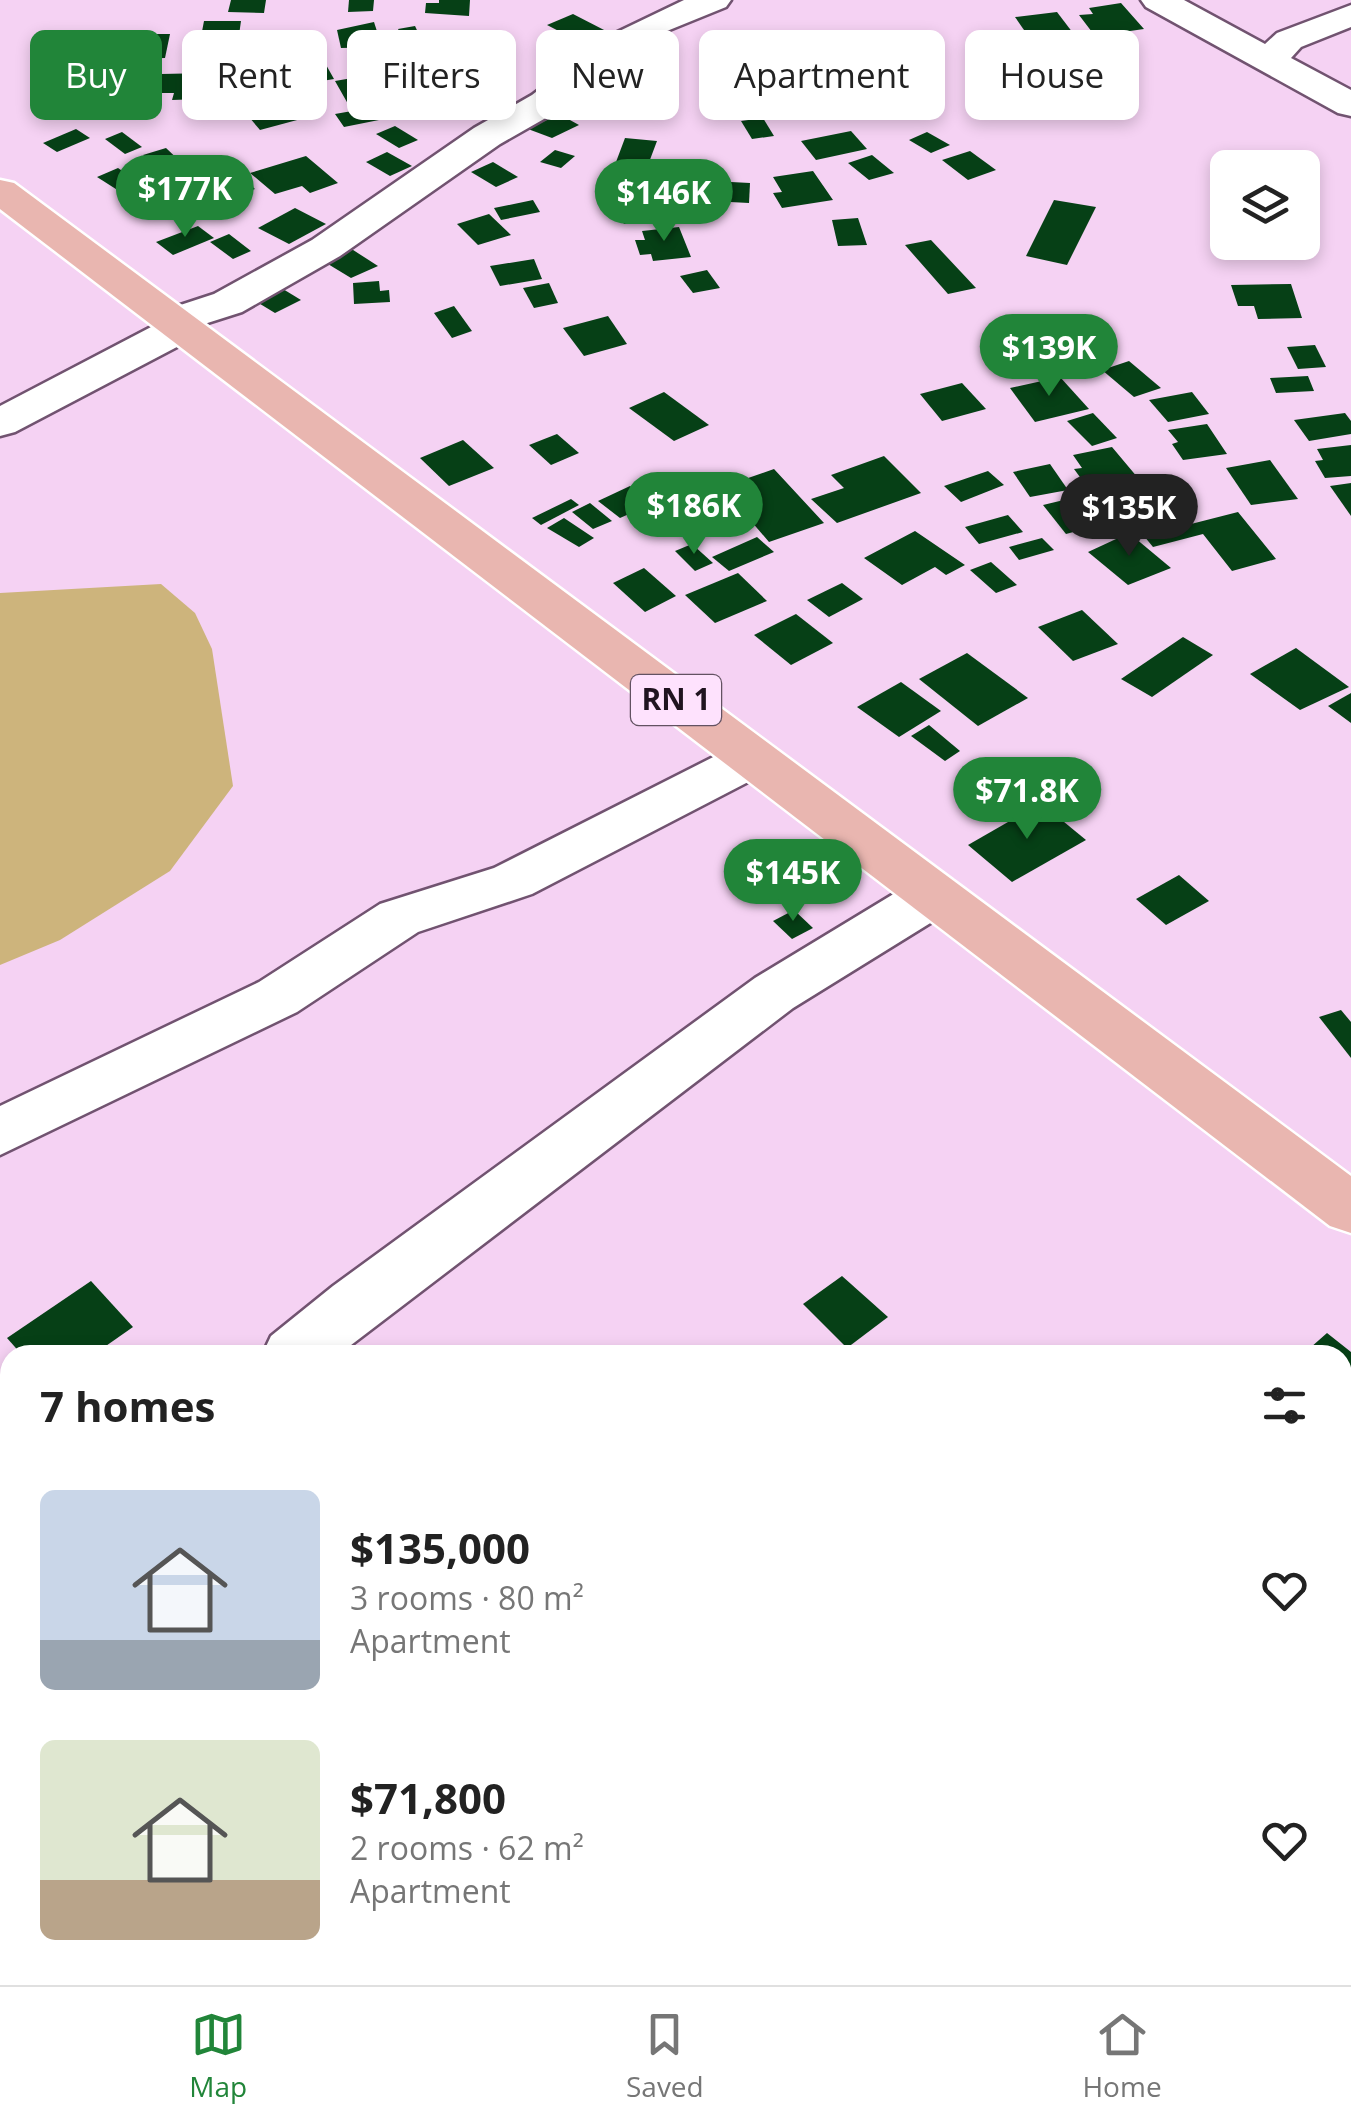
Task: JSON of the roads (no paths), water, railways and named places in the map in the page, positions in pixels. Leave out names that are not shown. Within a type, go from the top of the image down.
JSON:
[{"type":"main road","name":"RN 1","points":[[0,191],[1351,1209]]},
{"type":"street","points":[[0,424],[174,325],[228,302],[326,248],[487,136],[545,103],[619,44],[650,26],[714,0]]},
{"type":"street","points":[[1158,0],[1351,105]]},
{"type":"street","points":[[1270,60],[1289,40],[1351,15]]},
{"type":"street","points":[[0,1132],[278,997],[399,918],[513,881],[753,758]]},
{"type":"street","points":[[306,1345],[370,1292],[774,993],[934,895]]}]
